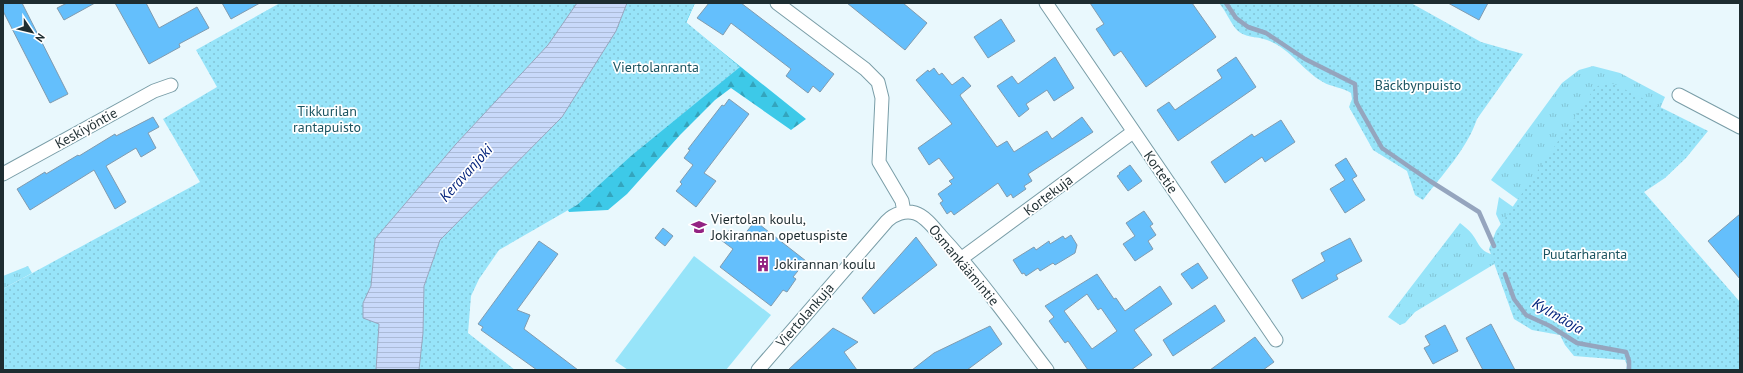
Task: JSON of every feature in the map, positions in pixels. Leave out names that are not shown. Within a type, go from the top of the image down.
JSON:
[{"type":"street","points":[[777,3],[865,69],[878,82],[882,98],[879,162],[902,201],[904,212]]},
{"type":"street","name":"Kortetie","points":[[1046,3],[1276,340]]},
{"type":"street","name":"Keskiyöntie","points":[[3,174],[154,91],[171,85]]},
{"type":"street","points":[[1679,96],[1740,127]]},
{"type":"street","name":"Kortekuja","points":[[962,258],[1133,132]]},
{"type":"street","name":"Osmankäämintie","points":[[904,212],[916,213],[926,220],[962,258],[1047,370]]},
{"type":"street","name":"Viertolankuja","points":[[758,370],[887,221],[893,216],[904,212]]},
{"type":"green space","name":"Tikkurilan rantapuisto","points":[[280,3],[577,3],[548,45],[456,144],[375,239],[371,286],[363,303],[379,324],[376,370],[3,370],[3,289],[200,182],[163,119],[217,87],[196,50]]},
{"type":"green space","name":"Viertolanranta","points":[[627,3],[695,3],[686,22],[740,67],[631,156],[577,205],[499,250],[479,279],[471,296],[468,333],[515,370],[419,370],[423,333],[424,286],[440,240],[562,117],[616,31]]},
{"type":"green space","points":[[695,3],[686,23],[806,119],[791,130],[731,88],[715,100],[680,135],[627,194],[608,210],[569,212],[563,200]]},
{"type":"green space","name":"Bäckbynpuisto","points":[[1219,3],[1411,3],[1481,42],[1523,54],[1477,119],[1473,130],[1461,151],[1423,200],[1415,195],[1407,171],[1373,150],[1349,107],[1352,99],[1351,93],[1323,82],[1309,72],[1282,48],[1275,44],[1267,40],[1239,32]]},
{"type":"green space","points":[[1593,66],[1620,73],[1665,97],[1658,113],[1546,220],[1491,180],[1562,83],[1579,70]]},
{"type":"green space","name":"Puutarharanta","points":[[1606,83],[1614,84],[1708,131],[1686,158],[1665,178],[1644,192],[1740,302],[1740,370],[1626,370],[1627,365],[1625,360],[1574,356],[1565,345],[1560,335],[1532,330],[1514,319],[1489,249],[1496,231],[1594,89]]},
{"type":"green space","points":[[1499,197],[1536,223],[1534,240],[1415,312],[1405,323],[1400,325],[1388,317],[1460,223],[1471,233],[1482,249],[1493,255],[1502,227],[1496,214]]},
{"type":"green space","points":[[694,256],[771,315],[726,370],[628,370],[615,361]]},
{"type":"green space","points":[[28,266],[32,273],[3,289],[3,276]]},
{"type":"water","name":"Keravanjoki","points":[[577,3],[627,3],[616,31],[562,117],[440,240],[424,286],[423,333],[419,370],[376,370],[379,324],[363,318],[363,303],[371,286],[375,239],[456,144],[548,45]]},
{"type":"building","points":[[3,3],[22,3],[68,94],[50,103],[3,11]]},
{"type":"building","points":[[67,3],[95,3],[64,20],[57,8]]},
{"type":"building","points":[[115,3],[146,3],[159,28],[197,7],[209,28],[179,44],[180,47],[149,64]]},
{"type":"building","points":[[222,3],[260,3],[231,19]]},
{"type":"building","points":[[709,3],[741,3],[834,74],[820,92],[813,86],[808,93],[786,76],[791,69],[731,23],[723,35],[697,18]]},
{"type":"building","points":[[847,3],[903,3],[927,23],[905,50]]},
{"type":"building","points":[[1090,3],[1192,3],[1216,37],[1146,87],[1121,51],[1114,56],[1096,29],[1104,24]]},
{"type":"building","points":[[1448,3],[1488,3],[1479,20]]},
{"type":"building","points":[[1001,19],[1015,41],[988,58],[974,37]]},
{"type":"building","points":[[1055,57],[1074,88],[1054,101],[1047,90],[1026,104],[1029,109],[1019,117],[997,86],[1012,76],[1018,84]]},
{"type":"building","points":[[1236,57],[1256,87],[1178,141],[1157,110],[1169,102],[1175,110],[1222,78],[1217,70]]},
{"type":"building","points":[[934,68],[939,75],[942,73],[952,85],[963,77],[971,86],[960,95],[997,147],[1007,141],[1014,152],[1047,131],[1052,139],[1082,117],[1093,132],[1028,174],[1032,181],[1024,186],[1026,189],[1013,198],[1011,194],[1007,197],[998,183],[954,215],[951,211],[947,214],[940,203],[943,201],[938,194],[952,184],[949,181],[954,178],[939,158],[929,165],[918,148],[952,124],[916,80],[928,70],[929,72]]},
{"type":"building","points":[[729,99],[749,114],[704,173],[716,181],[696,207],[676,191],[682,184],[680,182],[693,165],[684,158],[690,150],[688,149],[722,105],[724,106]]},
{"type":"building","points":[[153,117],[159,127],[148,133],[156,148],[141,157],[136,148],[106,166],[126,202],[115,209],[94,170],[30,210],[17,189],[45,172],[46,174],[78,155],[79,156],[115,134],[116,136]]},
{"type":"building","points":[[1281,120],[1295,142],[1265,162],[1262,157],[1225,183],[1211,162],[1252,134],[1254,137]]},
{"type":"building","points":[[1346,158],[1357,176],[1352,179],[1365,200],[1345,213],[1330,189],[1345,180],[1335,165]]},
{"type":"building","points":[[1130,165],[1142,181],[1128,191],[1117,176]]},
{"type":"building","points":[[1144,211],[1153,224],[1150,226],[1156,235],[1148,241],[1153,249],[1135,261],[1123,244],[1135,236],[1126,223]]},
{"type":"building","points":[[1740,214],[1740,279],[1708,241]]},
{"type":"building","name":"Jokirannan koulu","points":[[755,221],[806,261],[793,277],[796,279],[787,292],[783,290],[771,306],[720,267],[733,249],[721,240],[729,230],[741,239]]},
{"type":"building","points":[[663,228],[673,236],[665,246],[655,238]]},
{"type":"building","points":[[1071,235],[1077,245],[1075,253],[1055,265],[1053,263],[1040,271],[1038,268],[1026,276],[1024,273],[1022,274],[1013,260],[1034,247],[1036,250],[1049,241],[1050,244],[1063,236],[1065,239]]},
{"type":"building","points":[[916,237],[937,265],[874,314],[862,298]]},
{"type":"building","points":[[1350,238],[1362,261],[1336,275],[1338,279],[1302,299],[1292,280],[1325,261],[1321,253]]},
{"type":"building","points":[[539,241],[558,254],[517,310],[530,315],[524,329],[578,370],[537,370],[481,330],[483,327],[478,324]]},
{"type":"building","points":[[1198,263],[1208,278],[1192,289],[1181,274]]},
{"type":"building","points":[[1097,274],[1114,299],[1116,298],[1125,311],[1160,286],[1172,304],[1134,330],[1152,355],[1131,370],[1088,370],[1068,341],[1065,343],[1049,321],[1054,317],[1045,306]],"holes":[[[1087,294],[1098,310],[1101,308],[1117,331],[1092,349],[1064,311]]]},
{"type":"building","points":[[1215,305],[1225,321],[1173,356],[1163,340]]},
{"type":"building","points":[[1491,324],[1515,370],[1483,370],[1466,338]]},
{"type":"building","points":[[1445,325],[1458,351],[1433,364],[1424,348],[1430,345],[1425,336]]},
{"type":"building","points":[[990,326],[1002,344],[967,370],[912,370],[934,353]]},
{"type":"building","points":[[833,328],[858,342],[844,352],[857,370],[788,370]]},
{"type":"building","points":[[1255,337],[1274,362],[1263,370],[1210,370]]},
{"type":"waterway","points":[[1226,3],[1236,18],[1248,27],[1266,33],[1305,59],[1355,84],[1356,102],[1382,148],[1479,212],[1494,246]]},
{"type":"waterway","name":"Kylmäoja","points":[[1505,274],[1514,299],[1526,315],[1550,326],[1577,343],[1626,352],[1629,361],[1629,370]]},
{"type":"place","name":"Viertolan koulu, Jokirannan opetuspiste","points":[[699,227]]},
{"type":"place","name":"Jokirannan koulu","points":[[763,264]]}]
